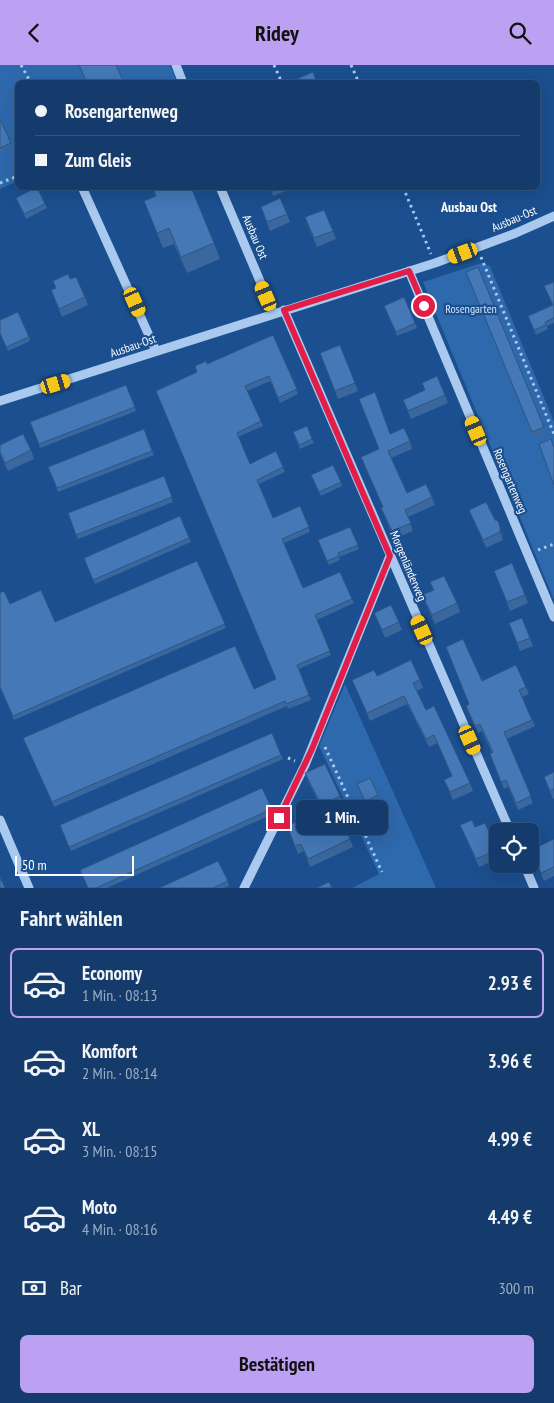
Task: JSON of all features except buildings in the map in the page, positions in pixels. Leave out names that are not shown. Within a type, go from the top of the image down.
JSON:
[{"type":"street","points":[[176,65],[182,80]]},
{"type":"street","points":[[83,190],[156,351]]},
{"type":"street","name":"Ausbau Ost","points":[[221,190],[274,314]]},
{"type":"street","name":"Ausbau-Ost","points":[[284,310],[435,263],[554,216]]},
{"type":"street","name":"Rosengartenweg","points":[[409,271],[554,617]]},
{"type":"street","points":[[274,314],[284,310]]},
{"type":"street","name":"Morgenländerweg","points":[[284,310],[507,823]]},
{"type":"street","name":"Ausbau-Ost","points":[[0,401],[274,314]]},
{"type":"street","points":[[244,888],[318,733],[390,556]]},
{"type":"street","points":[[0,820],[29,888]]},
{"type":"street","points":[[528,873],[534,888]]},
{"type":"path","points":[[21,65],[29,80]]},
{"type":"path","points":[[274,65],[281,80]]},
{"type":"path","points":[[351,65],[358,80]]},
{"type":"path","points":[[0,183],[15,177]]},
{"type":"path","points":[[404,190],[435,263]]},
{"type":"path","points":[[476,247],[554,434]]},
{"type":"path","points":[[528,555],[554,544]]},
{"type":"path","points":[[318,733],[382,872]]},
{"type":"green space","points":[[0,65],[170,65],[176,80],[15,80],[15,182],[0,189]]},
{"type":"green space","name":"Rosengarten","points":[[482,263],[490,266],[554,422],[554,600],[423,282]]},
{"type":"green space","points":[[345,684],[436,888],[352,888],[379,874],[319,746]]},
{"type":"district","name":"Ausbau Ost","points":[[469,207]]},
{"type":"route","points":[[279,818],[312,749],[390,556],[284,310],[409,271],[424,306]]}]
